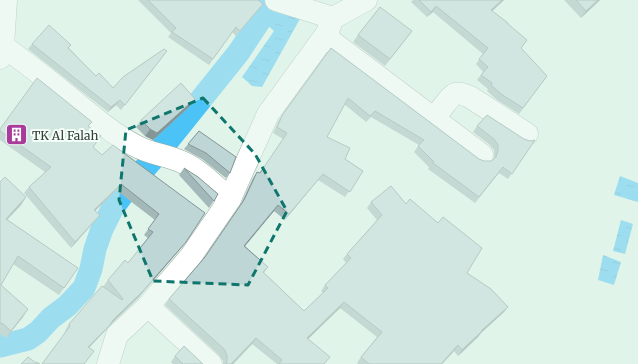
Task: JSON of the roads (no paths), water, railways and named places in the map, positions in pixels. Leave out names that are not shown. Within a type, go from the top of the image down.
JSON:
[{"type":"street","points":[[6,0],[1,52],[47,79],[103,125],[136,147],[154,154],[184,162],[230,199]]},
{"type":"street","points":[[108,364],[117,336],[148,306],[191,256],[230,199],[268,114],[330,26],[366,0]]},
{"type":"street","points":[[281,2],[330,26]]},
{"type":"street","points":[[330,26],[331,42],[482,155]]},
{"type":"street","points":[[433,118],[452,95],[463,94],[527,134]]},
{"type":"street","points":[[148,306],[211,364]]},
{"type":"water","points":[[279,0],[306,8],[262,87],[252,86],[242,77],[274,31],[266,24]]},
{"type":"water","points":[[620,176],[638,183],[638,202],[614,195]]},
{"type":"water","points":[[621,220],[633,224],[625,254],[613,251]]},
{"type":"water","points":[[603,255],[621,262],[614,285],[598,280]]},
{"type":"waterway","points":[[162,148],[239,52],[262,17],[270,0]]},
{"type":"waterway","points":[[0,346],[28,339],[67,306],[84,288],[102,229],[112,209],[126,190],[153,159]]},
{"type":"place","name":"TK Al Falah","points":[[17,135]]}]
